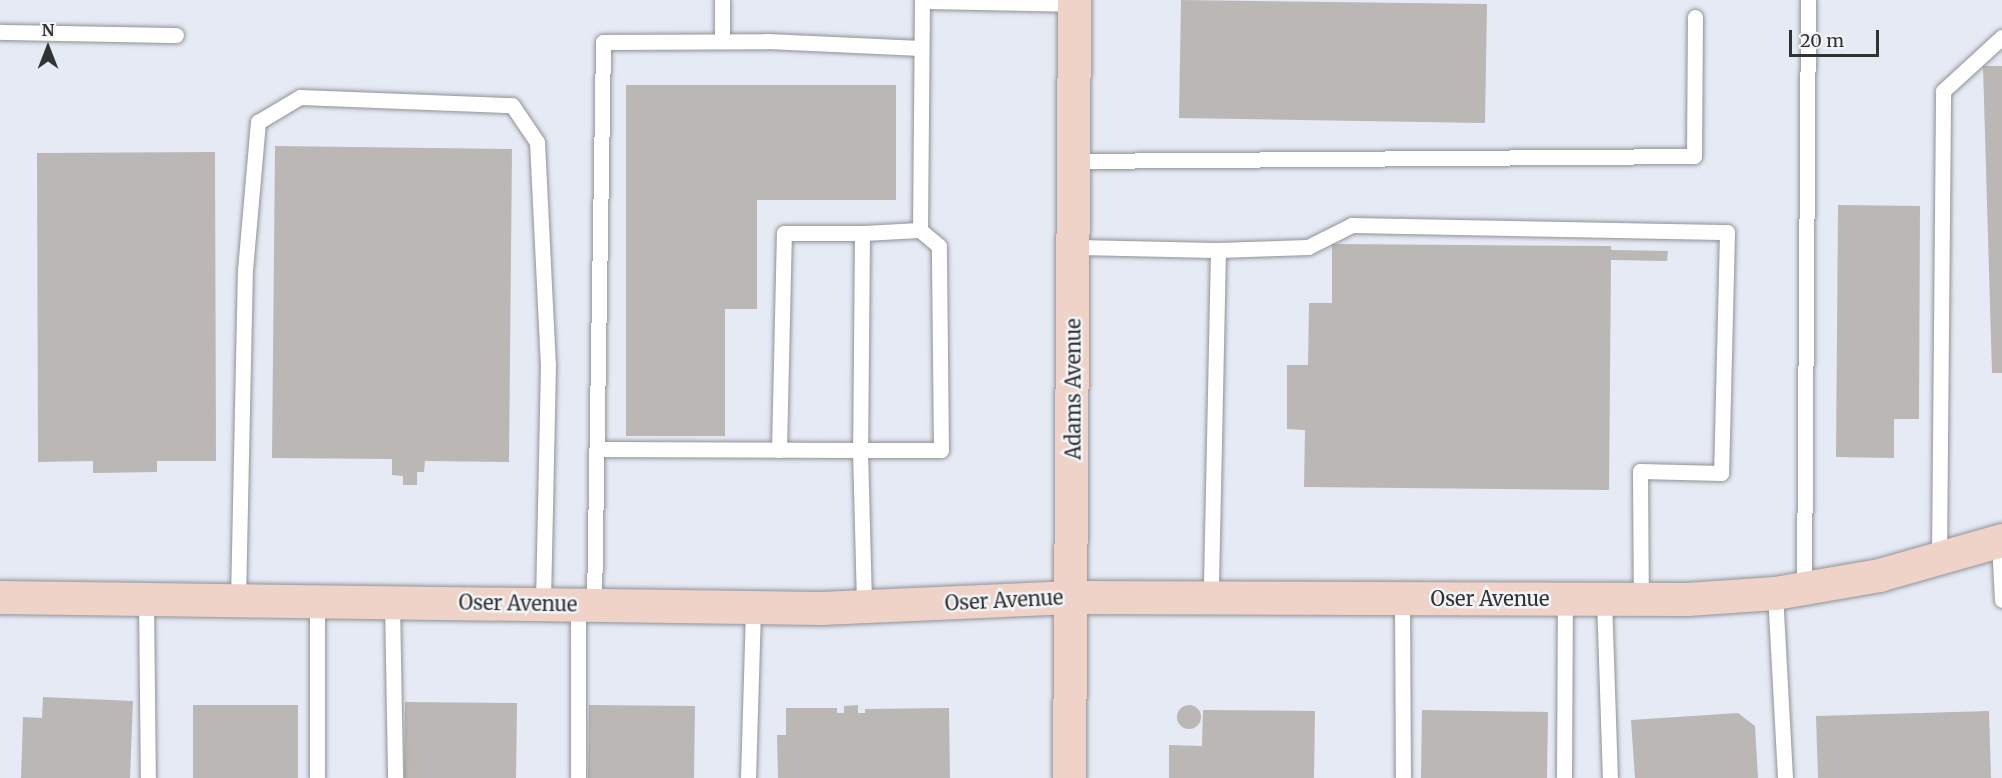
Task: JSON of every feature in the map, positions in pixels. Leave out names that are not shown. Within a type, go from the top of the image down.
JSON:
[{"type":"street","name":"Adams Avenue","points":[[1070,778],[1073,597],[1074,2]]},
{"type":"street","name":"Oser Avenue","points":[[0,597],[753,607],[864,606],[1073,597],[1641,599],[1790,591],[1939,559],[2001,541]]},
{"type":"lane","points":[[722,0],[722,41]]},
{"type":"lane","points":[[1785,778],[1808,0]]},
{"type":"lane","points":[[920,230],[922,1],[1074,2]]},
{"type":"lane","points":[[1074,161],[1694,156],[1695,17]]},
{"type":"lane","points":[[0,32],[176,35]]},
{"type":"lane","points":[[1939,559],[1943,91],[2002,37]]},
{"type":"lane","points":[[578,778],[586,604],[597,449],[603,42],[722,41],[921,48]]},
{"type":"lane","points":[[237,600],[245,270],[258,122],[300,97],[512,105],[537,142],[548,364],[543,603]]},
{"type":"lane","points":[[1074,247],[1218,250],[1308,247],[1352,225],[1726,232],[1721,473],[1640,471],[1641,599]]},
{"type":"lane","points":[[597,449],[779,450],[941,450],[939,246],[920,230],[784,233],[779,450]]},
{"type":"lane","points":[[862,233],[860,450],[864,606]]},
{"type":"lane","points":[[1210,597],[1218,250]]},
{"type":"lane","points":[[2001,541],[2002,600]]},
{"type":"lane","points":[[1402,598],[1403,778]]},
{"type":"lane","points":[[146,599],[148,778]]},
{"type":"lane","points":[[1564,778],[1565,599]]},
{"type":"lane","points":[[1604,599],[1610,778]]},
{"type":"lane","points":[[317,601],[317,778]]},
{"type":"lane","points":[[393,601],[395,778]]},
{"type":"lane","points":[[748,778],[753,607]]},
{"type":"shaded area","points":[[0,0],[2002,0],[2002,778],[0,778]]},
{"type":"building","points":[[1181,0],[1487,4],[1485,123],[1179,118]]},
{"type":"building","points":[[1983,66],[2002,66],[2002,373],[1992,373]]},
{"type":"building","points":[[626,85],[896,85],[896,200],[757,200],[757,309],[725,309],[725,436],[626,436]]},
{"type":"building","points":[[275,146],[512,149],[509,462],[425,461],[424,472],[417,472],[417,485],[403,485],[403,476],[392,475],[392,459],[272,458]]},
{"type":"building","points":[[215,152],[216,461],[157,461],[157,472],[93,473],[93,461],[38,462],[37,153]]},
{"type":"building","points":[[1838,205],[1920,206],[1919,419],[1894,419],[1894,458],[1836,457]]},
{"type":"building","points":[[1332,244],[1611,246],[1611,250],[1668,251],[1667,261],[1611,260],[1609,490],[1304,487],[1305,430],[1287,429],[1287,365],[1308,365],[1309,303],[1332,303]]},
{"type":"building","points":[[43,697],[133,701],[130,778],[21,778],[23,717],[42,718]]},
{"type":"building","points":[[405,702],[517,703],[516,778],[404,778]]},
{"type":"building","points":[[193,705],[298,705],[298,778],[193,778]]},
{"type":"building","points":[[589,705],[695,706],[694,778],[588,778]]},
{"type":"building","points":[[858,705],[858,713],[865,713],[865,709],[949,708],[950,778],[778,778],[777,735],[786,735],[786,708],[837,708],[837,713],[844,713],[844,706]]},
{"type":"building","points":[[1184,705],[1194,705],[1201,712],[1201,722],[1194,729],[1184,729],[1177,722],[1177,712]]},
{"type":"building","points":[[1203,710],[1315,711],[1314,778],[1169,778],[1169,745],[1202,746]]},
{"type":"building","points":[[1422,710],[1548,712],[1547,778],[1421,778]]},
{"type":"building","points":[[1989,711],[1991,778],[1818,778],[1816,716]]},
{"type":"building","points":[[1738,713],[1755,726],[1758,778],[1635,778],[1631,720]]}]
